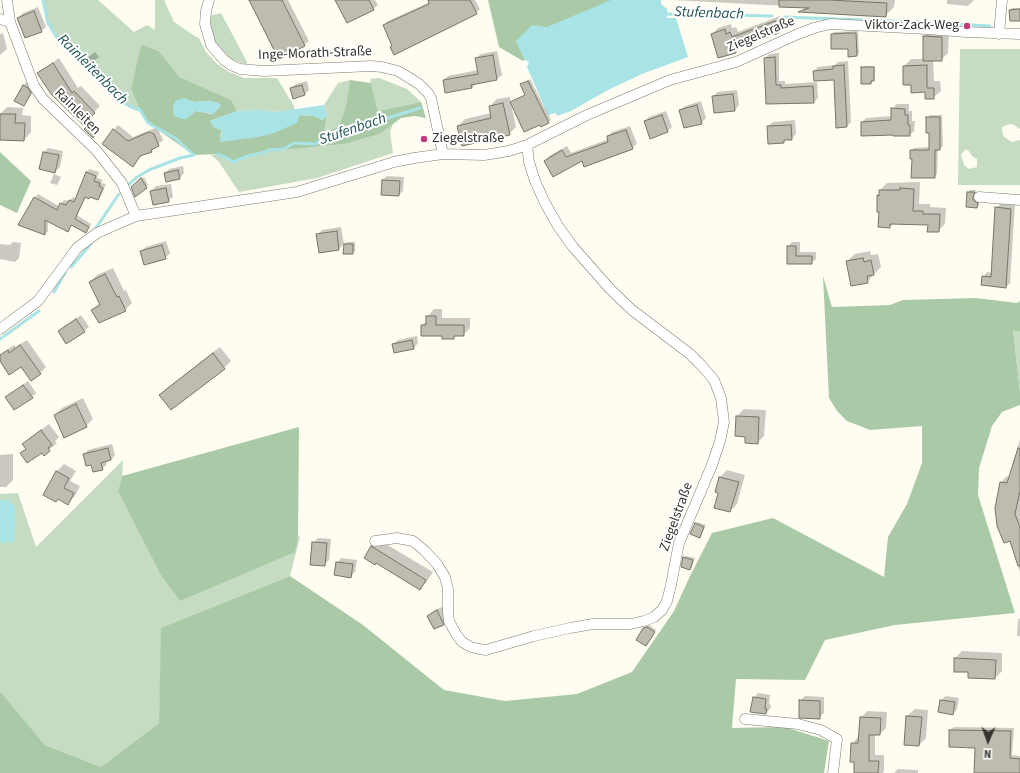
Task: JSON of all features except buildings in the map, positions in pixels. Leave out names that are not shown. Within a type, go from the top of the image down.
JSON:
[{"type":"street","name":"Rainleiten","points":[[7,0],[5,20],[34,86],[43,99],[96,150],[122,183],[136,216]]},
{"type":"street","name":"Inge-Morath-Straße","points":[[209,0],[205,24],[211,45],[224,60],[240,69],[264,71],[371,66],[389,68],[408,76],[428,93],[431,98],[443,154]]},
{"type":"street","points":[[999,34],[1002,0]]},
{"type":"street","name":"Ziegelstraße","points":[[0,329],[38,301],[78,248],[97,233],[136,216],[297,192],[394,162],[414,158],[443,154],[484,155],[510,151],[527,145],[587,115],[670,80],[736,62],[798,34],[830,24],[1020,34]]},
{"type":"street","name":"Ziegelstraße","points":[[375,541],[397,538],[413,541],[425,551],[437,564],[445,577],[448,589],[449,621],[456,634],[462,642],[479,649],[486,650],[534,636],[592,624],[630,624],[644,621],[654,617],[662,610],[666,602],[671,586],[679,543],[720,441],[724,422],[721,398],[714,380],[702,366],[690,354],[632,310],[611,290],[573,247],[545,204],[529,162],[527,145]]},
{"type":"street","points":[[979,197],[1020,200]]},
{"type":"street","points":[[745,719],[798,724],[821,730],[837,739],[833,773]]},
{"type":"green space","points":[[43,0],[98,0],[134,32],[147,25],[155,30],[155,0],[164,0],[174,22],[199,38],[206,52],[217,64],[229,72],[244,78],[277,78],[294,106],[294,110],[275,112],[261,110],[237,111],[230,100],[178,77],[159,51],[141,44],[131,89],[140,110],[131,107],[116,98],[109,88],[102,84],[82,64],[73,50],[59,41],[48,23]]},
{"type":"green space","points":[[488,0],[661,0],[660,13],[530,56],[523,61],[499,47]]},
{"type":"green space","points":[[221,13],[247,62],[246,65],[230,58],[217,45],[211,32],[209,16]]},
{"type":"green space","points":[[141,44],[159,51],[179,77],[231,100],[237,111],[210,121],[222,131],[220,137],[300,115],[314,116],[322,120],[327,116],[324,132],[339,127],[346,105],[350,80],[371,83],[378,111],[421,102],[426,118],[415,116],[401,118],[380,134],[345,144],[265,152],[233,162],[218,154],[194,155],[148,123],[140,110],[131,89]],"holes":[[[183,98],[194,102],[208,101],[219,103],[212,114],[196,111]]]},
{"type":"green space","points":[[960,49],[1020,49],[1020,129],[1010,124],[1002,127],[1002,131],[1004,137],[1012,142],[1020,140],[1020,185],[958,185]],"holes":[[[965,150],[968,150],[972,156],[977,159],[977,167],[969,169],[964,165],[961,155]]]},
{"type":"green space","points":[[379,78],[407,89],[421,102],[378,111],[370,79]]},
{"type":"green space","points":[[350,80],[346,105],[339,127],[324,132],[327,116],[324,105],[338,83]]},
{"type":"green space","points":[[393,124],[390,132],[393,153],[317,178],[239,192],[219,162],[211,155],[218,154],[233,162],[265,152],[345,144],[380,134]]},
{"type":"green space","points":[[0,152],[31,181],[17,213],[0,205]]},
{"type":"green space","points":[[823,276],[832,307],[890,305],[903,300],[976,298],[1017,303],[1020,301],[1020,331],[1013,331],[1020,391],[1020,405],[1002,412],[992,426],[979,468],[978,495],[1015,613],[895,625],[825,640],[805,680],[736,679],[732,728],[785,727],[829,741],[824,773],[0,773],[0,691],[45,745],[101,767],[159,723],[161,628],[290,576],[363,625],[444,690],[505,701],[577,694],[632,672],[674,611],[712,533],[773,518],[884,577],[888,537],[907,504],[922,463],[922,426],[870,430],[847,421],[837,411],[829,398]]},
{"type":"green space","points":[[1013,330],[1020,331],[1020,391]]},
{"type":"green space","points":[[299,427],[298,536],[295,552],[180,601],[161,575],[118,491],[122,476]]},
{"type":"green space","points":[[123,460],[122,476],[118,491],[294,552],[298,536],[300,537],[290,576],[162,628],[159,723],[101,767],[45,745],[0,691],[0,494],[18,493],[36,547]]},
{"type":"water","points":[[611,0],[661,0],[661,4],[667,9],[667,18],[676,18],[688,57],[642,74],[608,90],[571,111],[557,116],[556,113],[548,115],[527,67],[529,62],[524,59],[516,41],[532,25],[547,27]]},
{"type":"water","points":[[183,98],[194,102],[208,101],[219,103],[221,106],[213,114],[196,111],[186,119],[181,119],[174,116],[173,107],[175,101]]},
{"type":"water","points":[[324,105],[327,116],[322,120],[314,116],[300,115],[297,123],[274,133],[258,137],[220,142],[222,131],[213,127],[210,121],[237,111],[261,110],[275,112]]},
{"type":"water","points":[[0,500],[9,500],[16,509],[14,542],[0,543]]},
{"type":"waterway","name":"Rainleitenbach","points":[[43,0],[48,23],[59,41],[73,50],[82,64],[108,88],[116,98],[131,107],[140,110],[148,123],[175,138],[194,155]]},
{"type":"waterway","name":"Stufenbach","points":[[665,14],[772,16]]},
{"type":"waterway","name":"Stufenbach","points":[[784,17],[919,22]]},
{"type":"waterway","name":"Stufenbach","points":[[937,23],[990,26]]},
{"type":"waterway","name":"Stufenbach","points":[[218,154],[233,162],[268,150],[284,149],[294,143],[315,144],[325,138],[420,108]]},
{"type":"waterway","name":"Stufenbach","points":[[127,186],[137,177],[149,170],[180,158],[194,155]]},
{"type":"waterway","name":"Stufenbach","points":[[96,228],[119,194]]},
{"type":"waterway","name":"Stufenbach","points":[[71,267],[91,244]]},
{"type":"waterway","name":"Stufenbach","points":[[54,292],[65,273]]},
{"type":"waterway","name":"Stufenbach","points":[[0,339],[39,311]]},
{"type":"place","name":"Viktor-Zack-Weg","points":[[967,26]]},
{"type":"place","name":"Ziegelstraße","points":[[424,139]]}]
